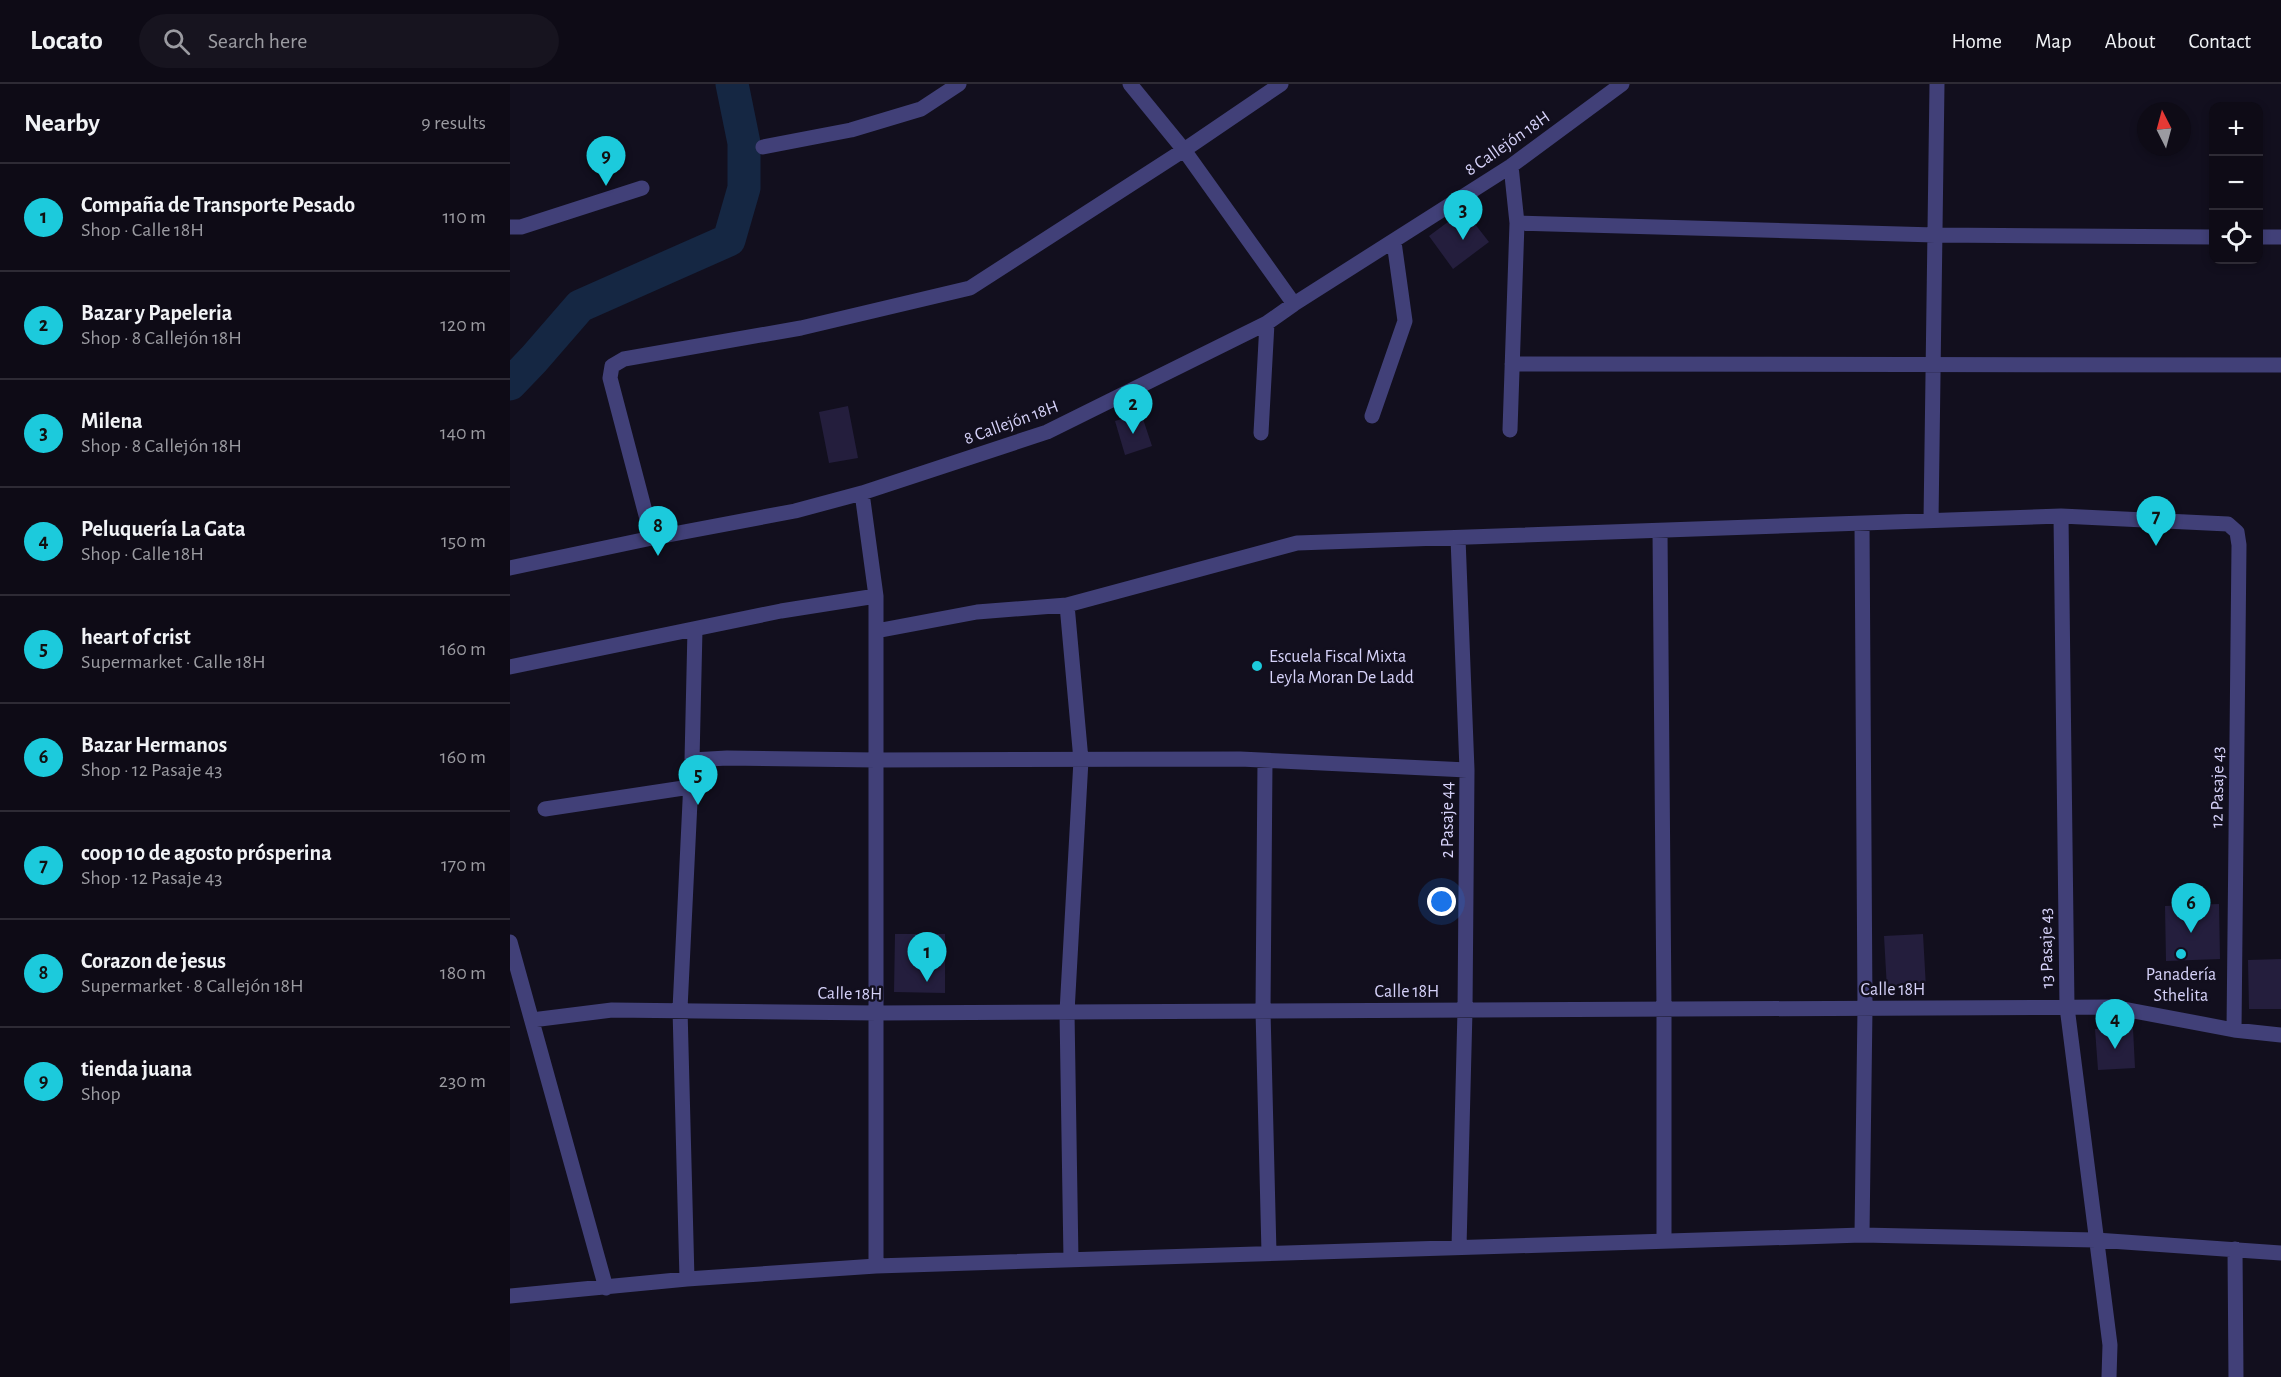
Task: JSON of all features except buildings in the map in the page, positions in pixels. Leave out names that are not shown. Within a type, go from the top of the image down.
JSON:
[{"type":"street","points":[[763,147],[850,130],[921,109],[959,84]]},
{"type":"street","points":[[1130,84],[1184,150],[1294,304]]},
{"type":"street","points":[[652,538],[610,378],[612,366],[624,359],[801,328],[970,288],[1184,150],[1281,84]]},
{"type":"street","points":[[1931,521],[1937,84]]},
{"type":"street","name":"8 Callejón 18H","points":[[510,568],[795,511],[862,493],[1047,432],[1267,324],[1294,304],[1511,166],[1620,85]]},
{"type":"street","points":[[1510,430],[1517,223],[1511,166]]},
{"type":"street","points":[[510,227],[521,227],[642,188]]},
{"type":"street","points":[[1517,223],[1935,236],[2209,237]]},
{"type":"street","points":[[2263,237],[2281,237]]},
{"type":"street","points":[[1372,416],[1405,321],[1394,242]]},
{"type":"street","points":[[1261,432],[1267,324]]},
{"type":"street","points":[[1512,364],[2281,365]]},
{"type":"street","points":[[862,493],[876,596],[876,1266]]},
{"type":"street","points":[[876,631],[977,612],[1067,605],[1297,543],[2061,516]]},
{"type":"street","name":"12 Pasaje 43","points":[[2061,516],[2228,524],[2237,532],[2239,545],[2234,1030]]},
{"type":"street","name":"13 Pasaje 43","points":[[2061,516],[2067,1007],[2110,1345],[2109,1377]]},
{"type":"street","points":[[1862,524],[1866,1008],[1862,1235]]},
{"type":"street","points":[[1660,531],[1664,1241]]},
{"type":"street","name":"2 Pasaje 44","points":[[1458,538],[1467,770],[1466,1010],[1459,1247]]},
{"type":"street","points":[[510,667],[781,611],[876,596]]},
{"type":"street","points":[[1067,605],[1081,760],[1067,1012],[1071,1260]]},
{"type":"street","points":[[687,1279],[680,1009],[692,760],[695,629]]},
{"type":"street","points":[[692,760],[727,758],[1265,761],[1467,770]]},
{"type":"street","points":[[1265,761],[1263,1011],[1269,1253]]},
{"type":"street","points":[[545,809],[690,787]]},
{"type":"street","points":[[510,942],[606,1287]]},
{"type":"street","name":"Calle 18H","points":[[532,1020],[612,1010],[680,1009],[877,1013],[2113,1007],[2234,1030],[2281,1035]]},
{"type":"street","points":[[510,1296],[687,1279],[876,1266],[1862,1235],[2096,1240],[2281,1252]]},
{"type":"street","points":[[2235,1249],[2236,1377]]},
{"type":"waterway","points":[[510,384],[580,306],[729,240],[744,188],[744,143],[732,84]]},
{"type":"place","name":"tienda juana","points":[[606,186]]},
{"type":"place","name":"Milena","points":[[1463,240]]},
{"type":"place","name":"Bazar y Papeleria","points":[[1133,434]]},
{"type":"place","name":"coop 10 de agosto prósperina","points":[[2156,546]]},
{"type":"place","name":"Corazon de jesus","points":[[658,556]]},
{"type":"place","name":"Escuela Fiscal Mixta Leyla Moran De Ladd","points":[[1257,666]]},
{"type":"place","name":"heart of crist","points":[[698,805]]},
{"type":"place","name":"Bazar Hermanos","points":[[2191,933]]},
{"type":"place","name":"Panadería Sthelita","points":[[2181,954]]},
{"type":"place","name":"Compaña de Transporte Pesado","points":[[927,982]]},
{"type":"place","name":"Peluquería La Gata","points":[[2115,1049]]}]
